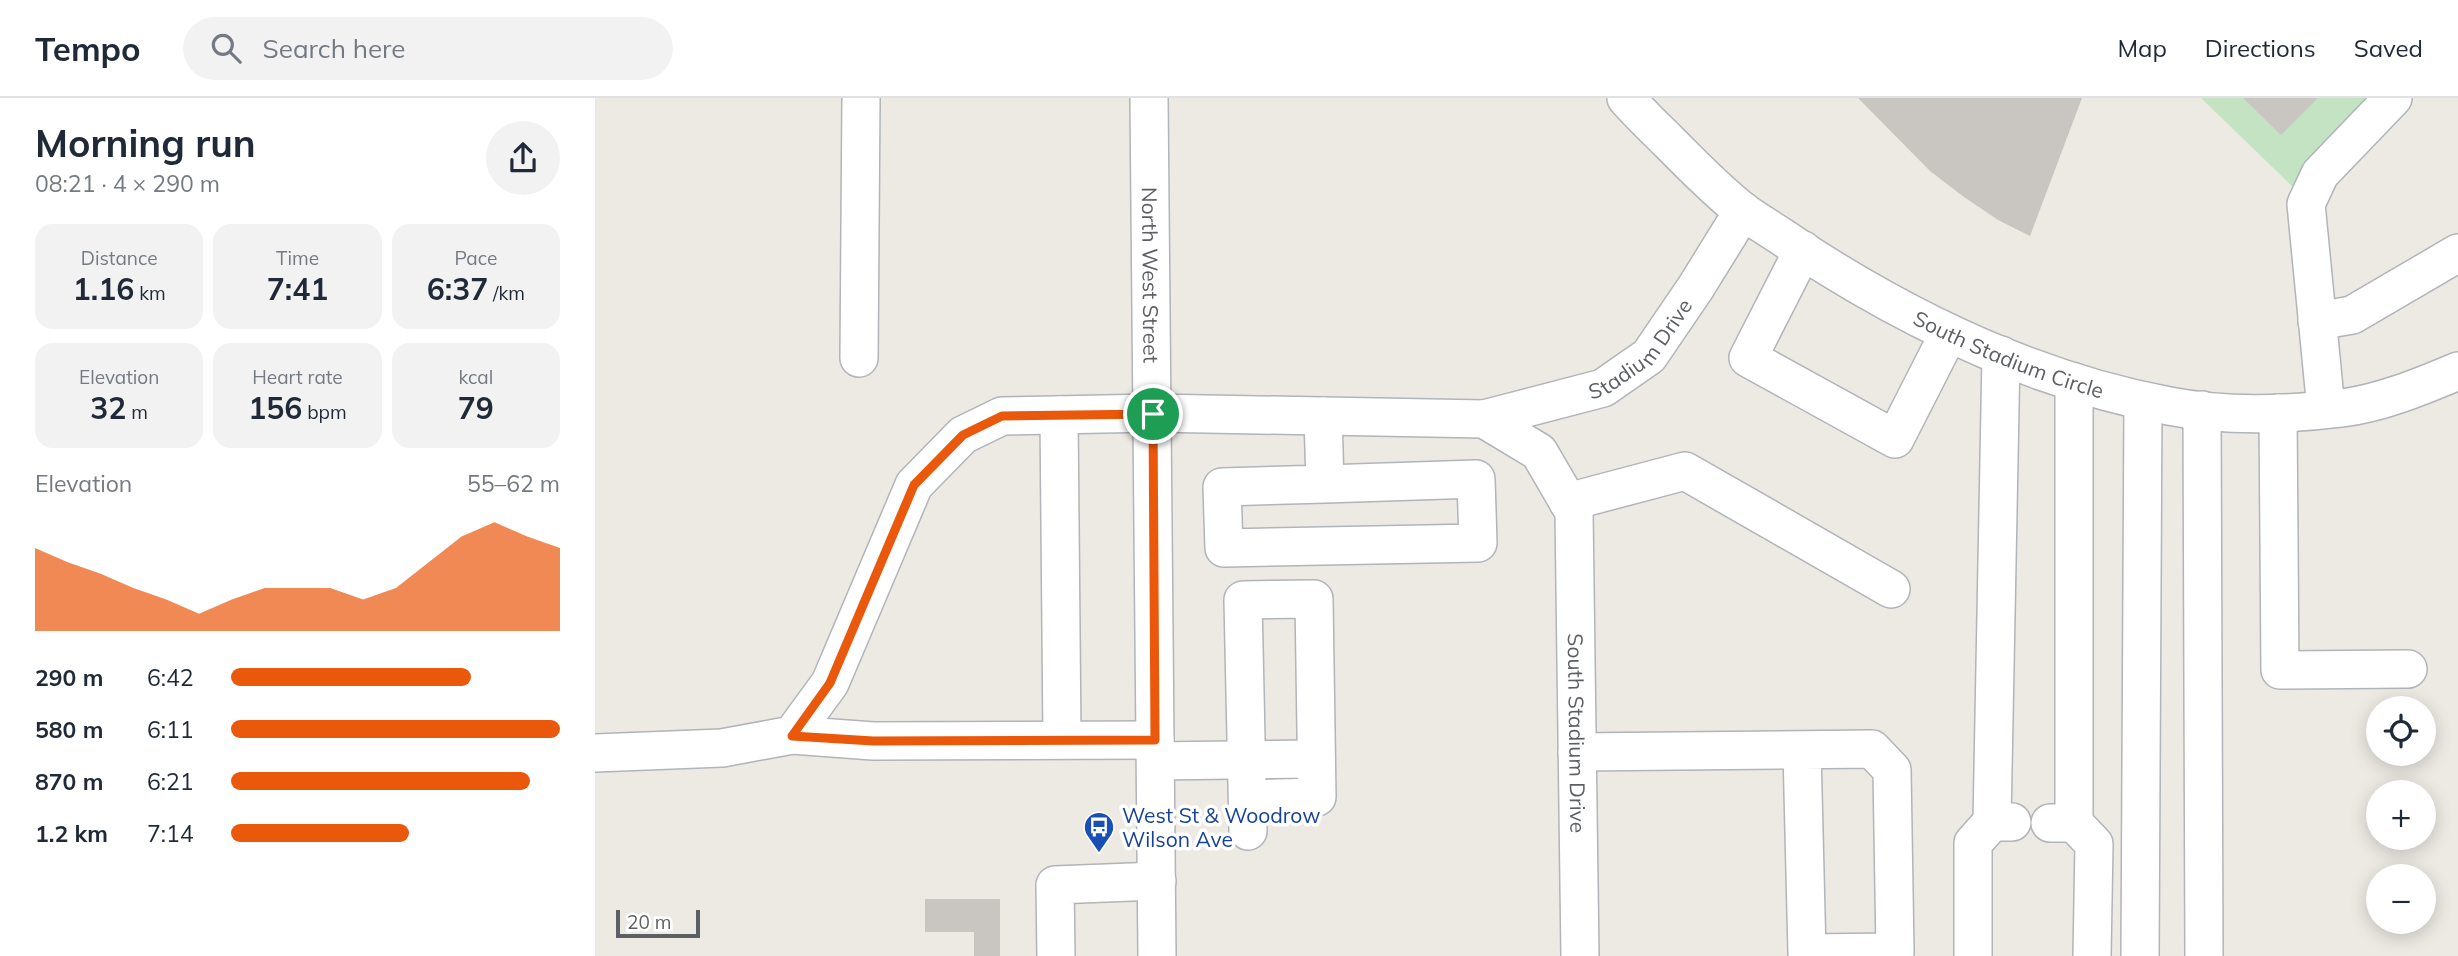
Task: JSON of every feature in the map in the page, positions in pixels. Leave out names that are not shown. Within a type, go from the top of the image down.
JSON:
[{"type":"street","points":[[859,358],[861,98]]},
{"type":"street","name":"North West Street","points":[[1149,98],[1157,956]]},
{"type":"street","name":"South Stadium Circle","points":[[1626,98],[1692,165],[1743,211],[1831,271],[1891,305],[1949,333],[2074,382],[2143,401],[2202,410],[2278,413],[2346,408],[2413,390],[2458,371]]},
{"type":"street","points":[[2326,409],[2306,204],[2320,174],[2393,98]]},
{"type":"street","name":"Stadium Drive","points":[[1484,419],[1603,388],[1649,356],[1696,288],[1743,211]]},
{"type":"street","points":[[1803,250],[1748,358],[1895,439],[1949,333]]},
{"type":"street","points":[[2318,321],[2353,314],[2458,253]]},
{"type":"street","points":[[1973,956],[1973,842],[2002,822],[2001,355]]},
{"type":"street","points":[[2074,382],[2062,823],[2094,844],[2092,956]]},
{"type":"street","points":[[2140,956],[2143,401]]},
{"type":"street","points":[[2202,410],[2204,956]]},
{"type":"street","points":[[2278,413],[2280,670],[2408,669]]},
{"type":"street","points":[[792,736],[830,683],[914,485],[963,435],[1002,416],[1153,414],[1484,419],[1539,452],[1571,507],[1685,471],[1891,589]]},
{"type":"street","points":[[1059,415],[1062,739]]},
{"type":"street","points":[[1324,416],[1325,484]]},
{"type":"street","points":[[1476,479],[1478,543],[1224,548],[1222,488],[1325,484],[1476,479]]},
{"type":"street","name":"South Stadium Drive","points":[[1571,507],[1580,956]]},
{"type":"street","points":[[1314,599],[1317,797],[1248,815],[1248,760],[1243,600],[1314,599]]},
{"type":"street","points":[[595,754],[722,748],[792,736],[873,741],[1062,739],[1248,760],[1316,759]]},
{"type":"street","points":[[1577,752],[1872,749],[1892,770],[1895,952],[1807,953],[1802,751]]},
{"type":"street","points":[[1056,956],[1055,885],[1157,881]]},
{"type":"street","points":[[1143,956],[1157,956]]},
{"type":"green space","points":[[2201,98],[2374,98],[2293,187]]},
{"type":"building","points":[[1858,98],[2082,98],[2030,236],[1998,220],[1930,171]]},
{"type":"building","points":[[2243,98],[2318,98],[2281,135]]},
{"type":"building","points":[[925,899],[1000,899],[1000,956],[974,956],[974,932],[925,932]]},
{"type":"place","name":"West St & Woodrow Wilson Ave","points":[[1099,854]]},
{"type":"route","points":[[1153,414],[1155,740],[873,741],[792,736],[830,683],[914,485],[963,435],[1002,416],[1153,414]]}]
